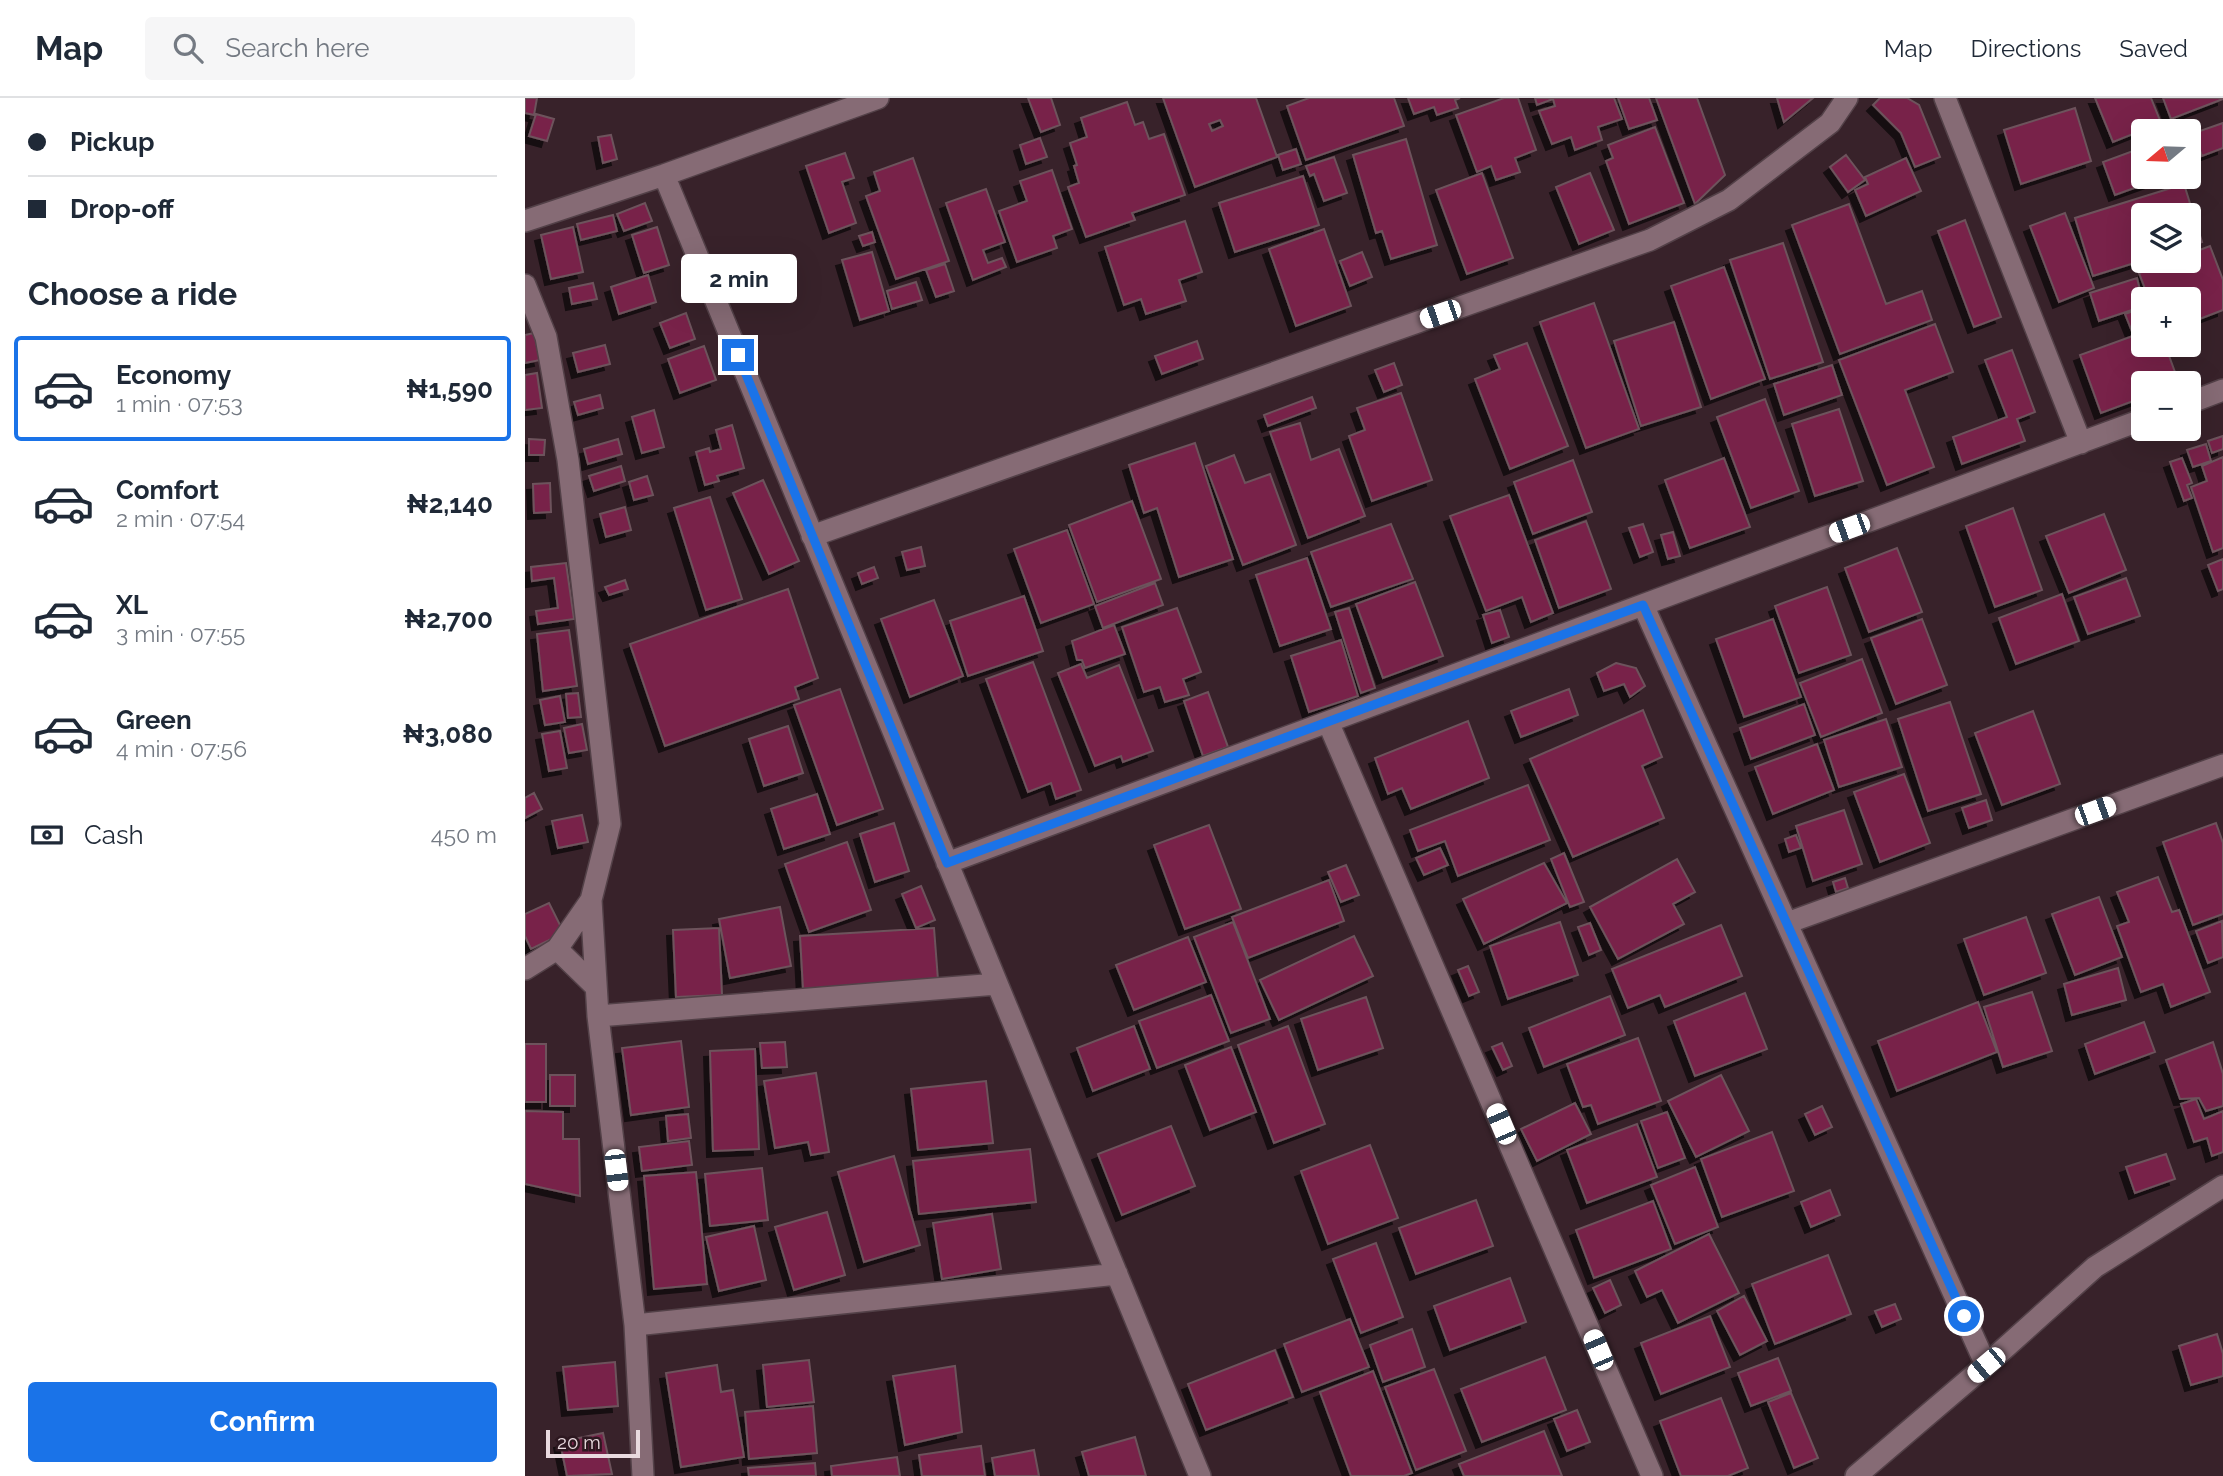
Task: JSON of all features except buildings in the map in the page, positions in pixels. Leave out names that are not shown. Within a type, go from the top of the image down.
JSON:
[{"type":"street","points":[[525,221],[664,175],[878,98]]},
{"type":"street","points":[[812,536],[1650,240],[1729,200],[1830,122],[1847,98]]},
{"type":"street","points":[[1945,98],[2081,443]]},
{"type":"street","points":[[664,175],[1201,1476]]},
{"type":"street","points":[[525,285],[546,337],[568,460],[610,824],[591,900],[598,1016],[635,1325],[643,1476]]},
{"type":"street","points":[[2201,398],[2223,390]]},
{"type":"street","points":[[947,863],[2131,424]]},
{"type":"street","points":[[1643,605],[1986,1365]]},
{"type":"street","points":[[1328,722],[1652,1476]]},
{"type":"street","points":[[1787,923],[2223,765]]},
{"type":"street","points":[[525,969],[557,949],[591,900]]},
{"type":"street","points":[[557,949],[596,988]]},
{"type":"street","points":[[598,1016],[997,984]]},
{"type":"street","points":[[1856,1476],[2095,1267],[2223,1186]]},
{"type":"street","points":[[635,1325],[1117,1274]]},
{"type":"route","points":[[738,355],[947,863],[1643,605],[1964,1316]]}]
